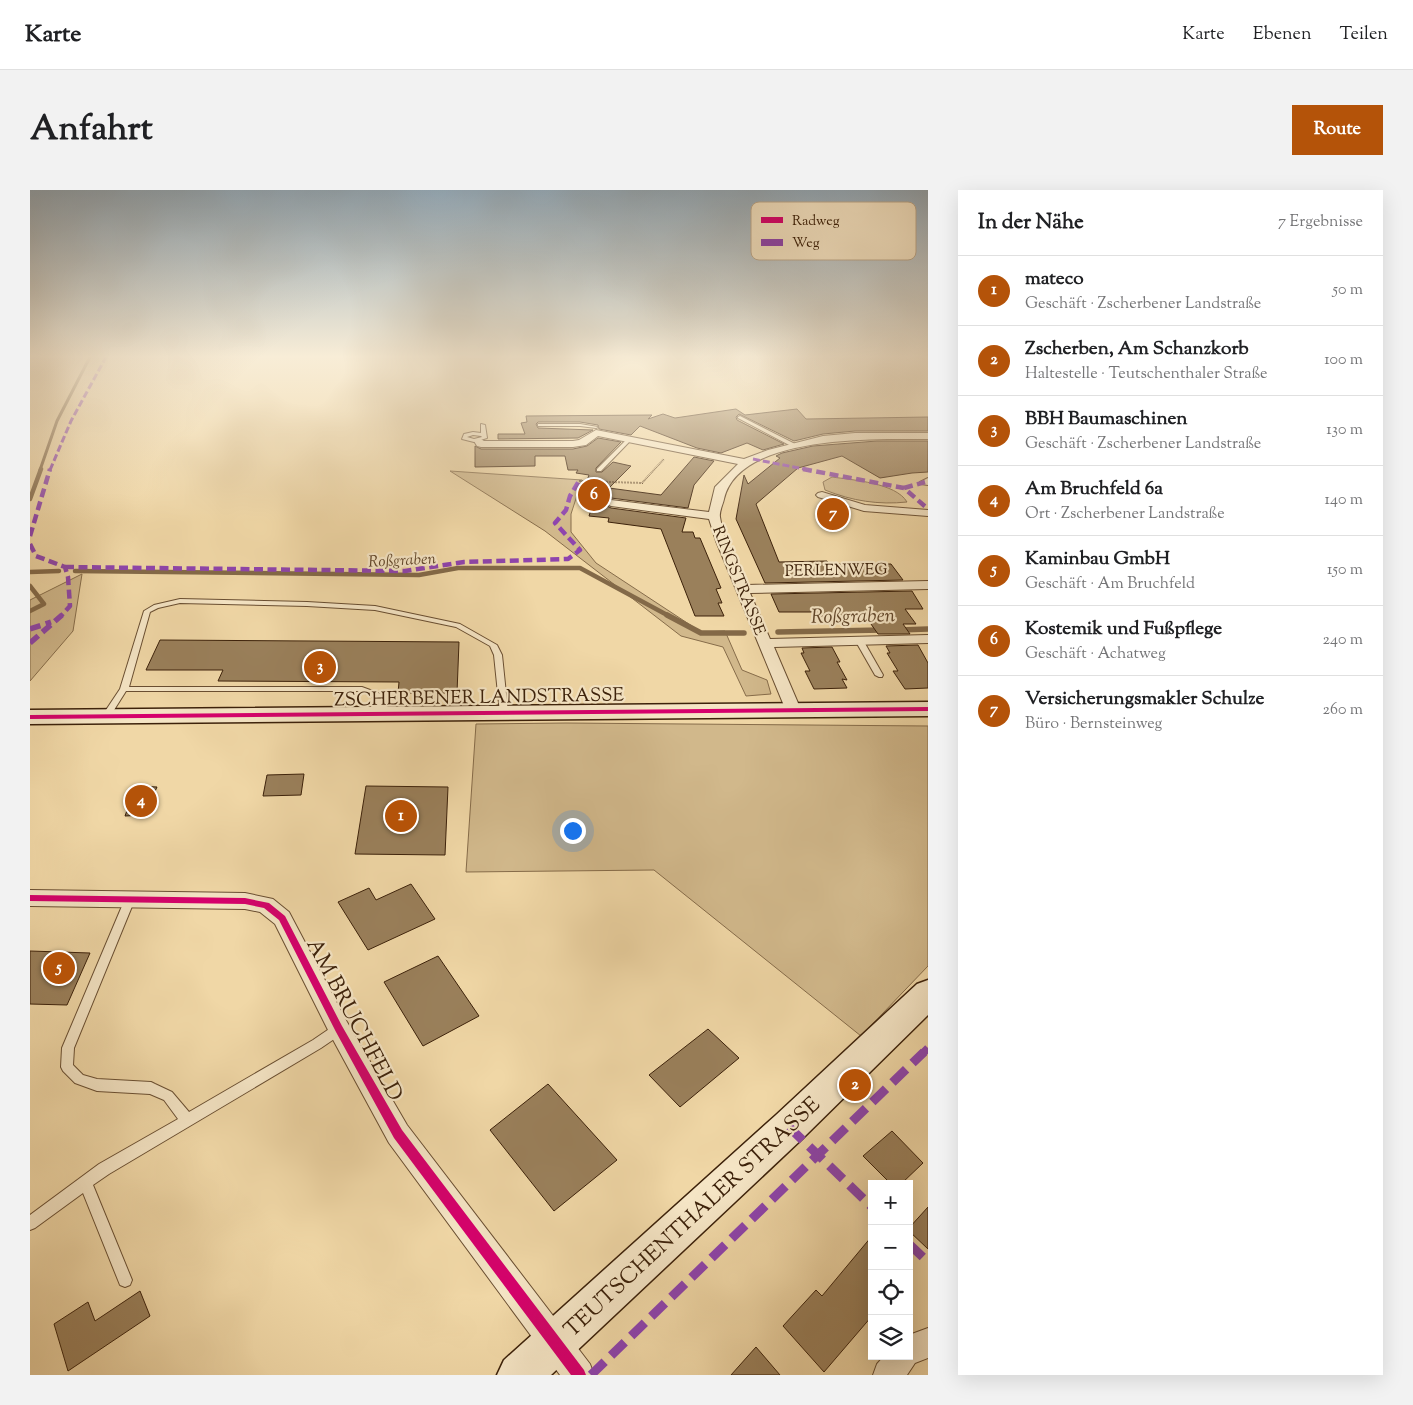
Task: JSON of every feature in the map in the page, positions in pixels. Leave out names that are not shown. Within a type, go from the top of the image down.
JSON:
[{"type":"street","points":[[481,438],[481,444],[574,444],[582,443],[596,430],[621,427]]},
{"type":"street","points":[[596,430],[630,440],[642,437],[675,448],[745,462]]},
{"type":"street","name":"RINGSTRASSE","points":[[793,710],[744,589],[722,541],[714,516],[721,486],[745,462],[772,452],[823,439],[854,436],[928,436]]},
{"type":"street","points":[[822,495],[864,508],[928,513]]},
{"type":"street","points":[[611,503],[714,516]]},
{"type":"street","name":"PERLENWEG","points":[[744,589],[928,585]]},
{"type":"street","points":[[766,643],[928,638]]},
{"type":"street","name":"ZSCHERBENER LANDSTRASSE","points":[[30,717],[928,709]]},
{"type":"street","name":"AM BRUCHFELD","points":[[30,898],[245,901],[266,905],[282,918],[339,1029],[398,1134],[579,1375]]},
{"type":"street","name":"TEUTSCHENTHALER STRASSE","points":[[519,1375],[789,1127],[928,994]]},
{"type":"street","points":[[913,1349],[928,1343]]},
{"type":"street","points":[[888,1375],[900,1360]]},
{"type":"lane","points":[[740,417],[795,446]]},
{"type":"lane","points":[[481,438],[483,424]]},
{"type":"lane","points":[[540,425],[580,424],[596,430]]},
{"type":"lane","points":[[599,470],[630,440]]},
{"type":"lane","points":[[106,716],[124,688],[147,611],[156,606],[180,601],[365,607],[458,626],[493,644],[498,655],[504,713]]},
{"type":"lane","points":[[860,640],[879,674]]},
{"type":"lane","points":[[124,688],[362,689],[378,696],[381,701],[377,714]]},
{"type":"lane","points":[[130,899],[68,1048],[67,1067],[79,1079],[97,1085],[151,1088],[168,1096],[187,1120]]},
{"type":"lane","points":[[30,1223],[104,1169],[339,1029]]},
{"type":"lane","points":[[85,1182],[125,1280]]},
{"type":"path","points":[[579,481],[642,483],[675,448]]},
{"type":"shaded area","points":[[450,471],[582,480],[571,514],[571,532],[596,563],[701,632],[725,631],[742,670],[767,680],[771,694],[746,696],[723,647],[681,636],[545,531]]},
{"type":"shaded area","points":[[832,477],[862,481],[894,490],[907,502],[876,502],[835,494],[825,490],[823,482]]},
{"type":"shaded area","points":[[82,574],[73,631],[30,681],[30,600]]},
{"type":"shaded area","points":[[476,724],[928,726],[928,966],[861,1036],[654,870],[466,872]]},
{"type":"building","points":[[714,412],[741,412],[745,415],[768,412],[800,412],[806,419],[928,417],[928,431],[855,431],[823,434],[794,441],[739,414],[736,417],[737,420],[784,444],[763,450],[747,443],[721,453],[697,448],[640,426],[631,435],[599,429],[598,425],[580,422],[538,422],[536,424],[538,428],[593,430],[578,438],[498,439],[498,434],[525,434],[521,423],[527,422],[526,416],[652,415],[648,419],[663,414],[675,418]]},
{"type":"building","points":[[598,438],[621,442],[596,468],[596,472],[602,472],[613,462],[631,466],[609,488],[661,495],[694,457],[714,461],[694,485],[688,508],[611,498],[603,504],[611,508],[686,518],[682,532],[693,532],[695,538],[700,538],[721,588],[716,589],[722,603],[718,603],[724,616],[695,616],[661,529],[608,522],[609,518],[589,516],[593,504],[579,502],[589,475],[576,473],[578,470],[568,470],[565,456],[535,456],[535,466],[475,467],[475,446],[481,449],[573,449],[587,446]]},
{"type":"building","points":[[877,441],[928,441],[928,472],[880,478],[842,456],[798,468],[756,504],[779,562],[827,561],[829,564],[891,564],[903,580],[765,583],[736,519],[744,475],[748,484],[780,458],[776,456],[782,453],[813,446]]},
{"type":"building","points":[[912,591],[923,609],[905,609],[916,624],[903,624],[910,634],[878,634],[866,617],[821,616],[819,612],[779,612],[771,594]]},
{"type":"building","points":[[160,640],[459,642],[457,693],[398,693],[399,682],[218,681],[223,670],[146,670]]},
{"type":"building","points":[[918,645],[928,663],[928,688],[905,689],[893,671],[898,671],[887,653],[890,653],[886,646]]},
{"type":"building","points":[[832,647],[840,662],[837,662],[847,680],[842,679],[847,688],[814,689],[805,671],[810,671],[801,653],[804,653],[802,648]]},
{"type":"building","points":[[304,774],[301,795],[263,796],[267,775]]},
{"type":"building","points":[[136,786],[157,787],[144,815],[125,816]]},
{"type":"building","points":[[366,786],[448,787],[445,855],[355,854]]},
{"type":"building","points":[[411,884],[435,919],[368,950],[338,902],[369,888],[376,900]]},
{"type":"building","points":[[30,951],[90,953],[67,1005],[30,1004]]},
{"type":"building","points":[[438,956],[479,1016],[423,1046],[384,982]]},
{"type":"building","points":[[708,1029],[739,1058],[680,1107],[649,1075]]},
{"type":"building","points":[[548,1084],[617,1160],[554,1211],[490,1130]]},
{"type":"building","points":[[892,1131],[923,1163],[905,1180],[887,1180],[863,1156]]},
{"type":"building","points":[[928,1207],[928,1249],[913,1235],[913,1224]]},
{"type":"building","points":[[868,1241],[868,1321],[824,1372],[783,1326],[816,1290],[822,1296]]},
{"type":"building","points":[[140,1291],[150,1316],[68,1371],[54,1324],[88,1302],[95,1321]]},
{"type":"building","points":[[756,1347],[780,1375],[731,1375]]},
{"type":"waterway","name":"Roßgraben","points":[[40,470],[61,412]]},
{"type":"waterway","name":"Roßgraben","points":[[30,499],[41,469]]},
{"type":"waterway","name":"Roßgraben","points":[[75,571],[419,575],[458,568],[580,568],[669,616]]},
{"type":"waterway","name":"Roßgraben","points":[[30,572],[59,571]]},
{"type":"waterway","points":[[30,586],[44,604],[30,611]]},
{"type":"waterway","name":"Roßgraben","points":[[667,615],[701,633],[744,633]]},
{"type":"waterway","name":"Roßgraben","points":[[899,630],[928,629]]},
{"type":"waterway","name":"Roßgraben","points":[[778,632],[882,630]]},
{"type":"marked path","points":[[30,536],[51,466],[75,412]]},
{"type":"marked path","points":[[753,459],[904,488],[928,509]]},
{"type":"marked path","points":[[65,567],[405,571],[464,562],[568,559],[580,550],[555,523],[566,510],[570,496],[579,481]]},
{"type":"marked path","points":[[904,488],[925,482]]},
{"type":"marked path","points":[[30,544],[36,556],[65,567],[68,577],[70,606],[30,643]]},
{"type":"marked path","points":[[30,629],[51,622]]},
{"type":"marked path","points":[[591,1375],[928,1048]]},
{"type":"marked path","points":[[789,1127],[868,1203]]},
{"type":"marked path","points":[[913,1248],[928,1262]]},
{"type":"cycle path","points":[[30,717],[928,709]]},
{"type":"cycle path","points":[[30,898],[245,901],[266,905],[282,918],[339,1029],[398,1134],[579,1375]]},
{"type":"place","name":"Kostemik und Fußpflege","points":[[594,495]]},
{"type":"place","name":"Versicherungsmakler Schulze","points":[[833,514]]},
{"type":"place","name":"BBH Baumaschinen","points":[[320,667]]},
{"type":"place","name":"Am Bruchfeld 6a","points":[[141,801]]},
{"type":"place","name":"mateco","points":[[401,816]]},
{"type":"place","name":"Kaminbau GmbH","points":[[59,968]]},
{"type":"place","name":"Zscherben, Am Schanzkorb","points":[[855,1085]]}]
